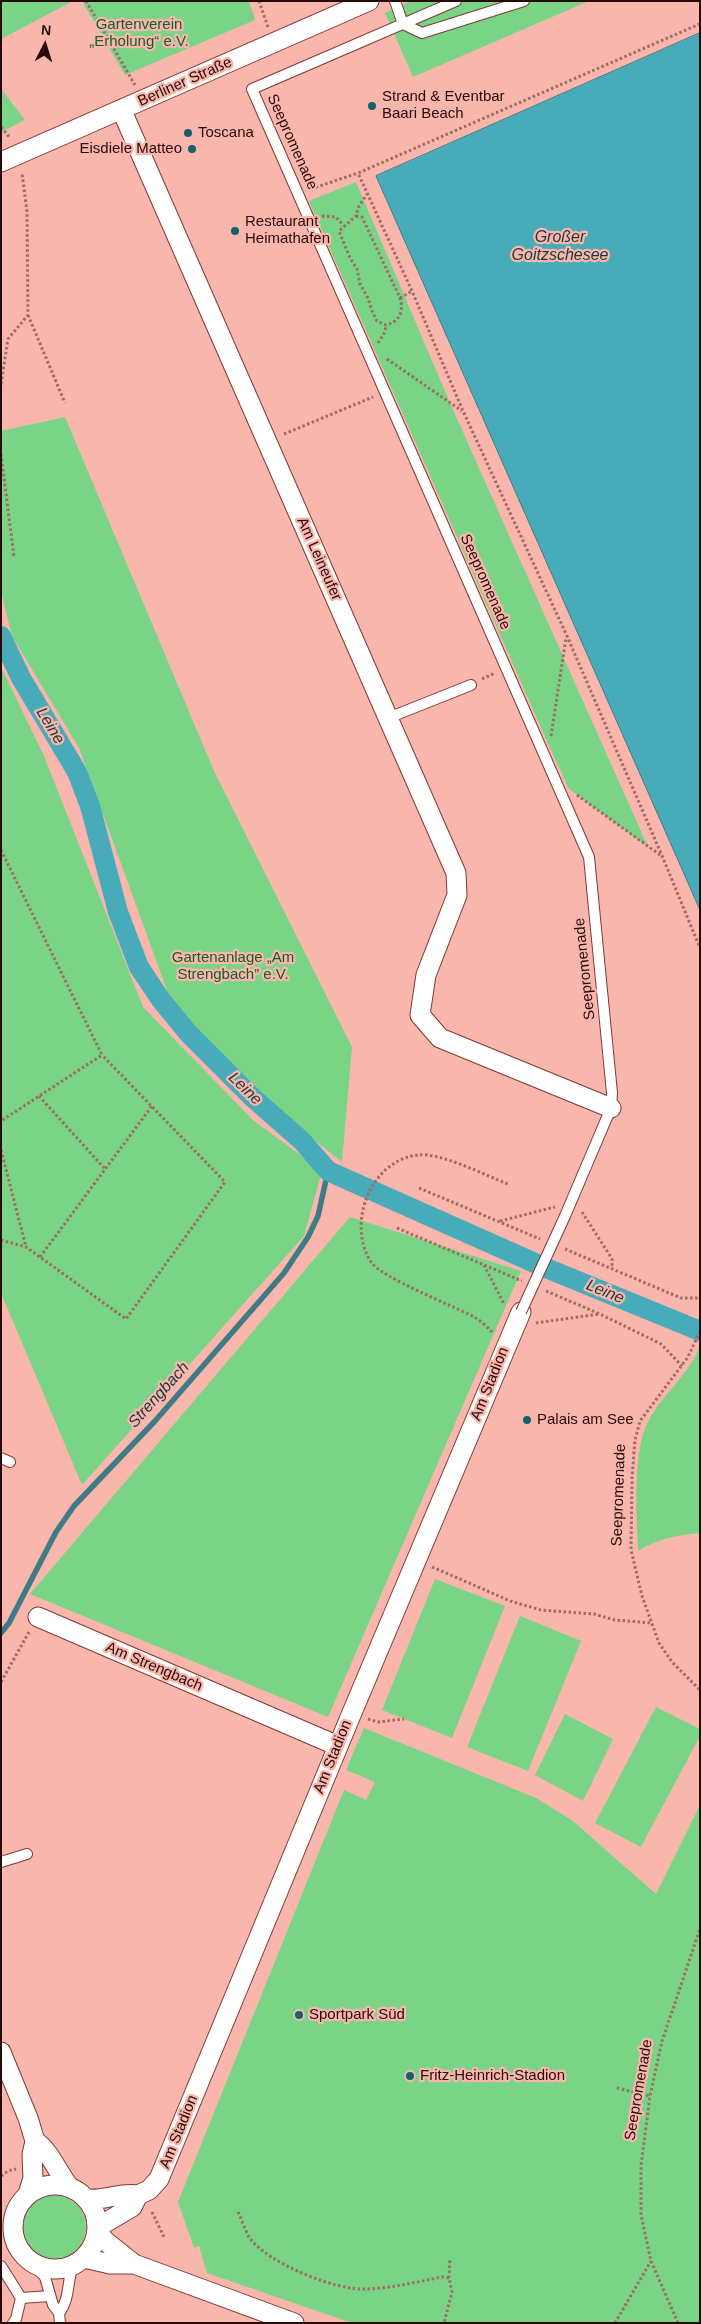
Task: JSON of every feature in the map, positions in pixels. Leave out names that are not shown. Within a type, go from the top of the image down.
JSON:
[{"type":"street","name":"Berliner Straße","points":[[9,152],[122,111],[369,1]]},
{"type":"street","name":"Am Leineufer","points":[[122,111],[456,873],[457,895],[426,975],[420,1015],[440,1038],[611,1108]]},
{"type":"street","name":"Am Stadion","points":[[97,2229],[132,2207],[138,2195],[149,2190],[159,2180],[351,1714],[521,1312]]},
{"type":"street","name":"Am Strengbach","points":[[38,1617],[338,1746]]},
{"type":"street","points":[[1,2052],[28,2118],[35,2141],[32,2155],[33,2178],[13,2221],[13,2234],[17,2246]]},
{"type":"street","points":[[35,2141],[45,2148],[59,2174],[70,2188],[86,2198],[101,2200],[127,2194],[138,2195]]},
{"type":"street","points":[[1,2208],[24,2199],[39,2188],[51,2185],[70,2188]]},
{"type":"street","points":[[86,2198],[93,2209],[97,2229],[105,2241],[134,2264],[294,2323]]},
{"type":"street","points":[[79,2262],[94,2243],[97,2229]]},
{"type":"street","points":[[1,2230],[33,2264],[50,2270],[79,2262],[134,2264]]},
{"type":"lane","points":[[396,1],[403,24],[422,33],[524,1]]},
{"type":"lane","name":"Seepromenade","points":[[456,1],[252,89],[369,350],[507,667],[551,775],[589,857],[612,1093],[611,1108],[565,1216],[521,1312]]},
{"type":"lane","points":[[388,718],[470,685]]},
{"type":"lane","points":[[1,1862],[27,1854]]},
{"type":"lane","points":[[60,2318],[65,2306],[69,2277],[79,2262]]},
{"type":"lane","points":[[33,2264],[45,2277],[53,2305],[60,2318]]},
{"type":"lane","points":[[1,2266],[21,2298],[16,2319],[13,2323]]},
{"type":"lane","points":[[21,2298],[50,2296]]},
{"type":"path","points":[[86,1],[129,73],[143,101]]},
{"type":"path","points":[[259,1],[273,44]]},
{"type":"path","points":[[324,186],[700,24]]},
{"type":"path","points":[[1,127],[9,152],[23,176],[27,212],[28,315],[66,403]]},
{"type":"path","points":[[358,172],[412,291],[463,411],[567,636],[700,948]]},
{"type":"path","points":[[356,216],[362,217],[403,307],[399,317],[392,324],[386,326],[377,321],[360,284],[357,269],[350,258],[339,231],[356,216],[358,208],[367,194]]},
{"type":"path","points":[[309,217],[327,215],[336,217],[344,226]]},
{"type":"path","points":[[400,298],[412,291]]},
{"type":"path","points":[[1,384],[8,339],[28,315]]},
{"type":"path","points":[[386,326],[385,332],[369,350],[463,411]]},
{"type":"path","points":[[267,441],[375,396]]},
{"type":"path","points":[[1,454],[14,557]]},
{"type":"path","points":[[547,763],[567,636]]},
{"type":"path","points":[[470,685],[507,667]]},
{"type":"path","points":[[551,775],[663,858]]},
{"type":"path","points":[[1,850],[102,1055],[225,1182],[126,1319],[26,1247],[1,1240]]},
{"type":"path","points":[[1,1121],[102,1055]]},
{"type":"path","points":[[39,1096],[105,1169]]},
{"type":"path","points":[[40,1257],[152,1106]]},
{"type":"path","points":[[1,1150],[26,1247]]},
{"type":"path","points":[[507,1344],[477,1318],[401,1282],[371,1263],[360,1234],[361,1212],[382,1173],[393,1164],[418,1155],[434,1155],[508,1184]]},
{"type":"path","name":"Seepromenade","points":[[700,1331],[688,1357],[640,1420],[632,1478],[631,1550],[642,1596],[660,1643],[672,1662],[700,1690]]},
{"type":"path","points":[[416,1560],[510,1601],[541,1610],[594,1614],[615,1620],[652,1623]]},
{"type":"path","points":[[1,1682],[38,1617]]},
{"type":"path","points":[[351,1714],[378,1722],[404,1719]]},
{"type":"path","name":"Seepromenade","points":[[678,2323],[650,2261],[641,2215],[641,2165],[650,2096],[662,2041],[700,1929]]},
{"type":"path","points":[[617,2088],[650,2096]]},
{"type":"path","points":[[152,2212],[164,2238]]},
{"type":"path","points":[[238,2212],[250,2238],[272,2257],[307,2276],[336,2285],[364,2290],[395,2287],[442,2277],[449,2278]]},
{"type":"path","points":[[444,2323],[452,2292],[449,2278],[450,2258]]},
{"type":"path","points":[[615,2323],[650,2261]]},
{"type":"green space","name":"Gartenverein „Erholung“ e.V.","points":[[1,1],[73,1],[1,39]]},
{"type":"green space","name":"Gartenverein „Erholung“ e.V.","points":[[82,1],[249,1],[255,20],[125,75]]},
{"type":"green space","points":[[411,1],[589,1],[413,77],[385,13]]},
{"type":"green space","points":[[1,89],[25,120],[1,132]]},
{"type":"green space","points":[[356,182],[450,403],[648,847],[569,789],[309,201]]},
{"type":"green space","name":"Gartenanlage „Am Strengbach” e.V.","points":[[65,417],[214,771],[352,1047],[342,1162],[272,1106],[173,1007],[79,748],[12,636],[1,592],[1,431]]},
{"type":"green space","points":[[1,667],[44,756],[143,1007],[253,1120],[322,1171],[304,1236],[82,1485],[1,1293]]},
{"type":"green space","points":[[350,1217],[521,1271],[328,1717],[30,1594]]},
{"type":"green space","points":[[700,1346],[700,1533],[667,1538],[652,1543],[638,1551],[637,1485],[643,1435],[648,1422],[660,1402],[689,1366]]},
{"type":"green space","points":[[435,1579],[505,1606],[452,1738],[382,1710]]},
{"type":"green space","points":[[520,1616],[581,1641],[528,1771],[467,1747]]},
{"type":"green space","points":[[656,1707],[700,1729],[700,1736],[641,1847],[595,1823]]},
{"type":"green space","points":[[565,1714],[613,1739],[583,1801],[535,1775]]},
{"type":"green space","points":[[364,1728],[536,1798],[573,1821],[656,1894],[700,1805],[700,2323],[352,2323],[207,2273],[199,2246],[194,2248],[178,2202],[344,1790],[366,1800],[375,1782],[346,1770]]},
{"type":"green space","points":[[54,2195],[72,2201],[80,2209],[86,2227],[80,2245],[72,2253],[54,2259],[36,2253],[28,2245],[22,2227],[28,2209],[36,2201]]},
{"type":"water","name":"Großer Goitzschesee","points":[[700,33],[700,910],[376,176]]},
{"type":"waterway","name":"Leine","points":[[1,636],[21,678],[77,772],[90,806],[118,912],[139,967],[161,1000],[189,1034],[252,1097],[302,1141],[328,1171],[546,1268],[700,1331]]},
{"type":"waterway","name":"Strengbach","points":[[1,1633],[9,1623],[56,1532],[74,1506],[155,1421],[284,1273],[308,1237],[318,1216],[328,1171]]},
{"type":"place","name":"Strand & Eventbar Baari Beach","points":[[372,106]]},
{"type":"place","name":"Toscana","points":[[188,133]]},
{"type":"place","name":"Eisdiele Matteo","points":[[192,149]]},
{"type":"place","name":"Restaurant Heimathafen","points":[[235,231]]},
{"type":"place","name":"Palais am See","points":[[527,1420]]},
{"type":"place","name":"Sportpark Süd","points":[[299,2015]]},
{"type":"place","name":"Fritz-Heinrich-Stadion","points":[[410,2076]]}]
